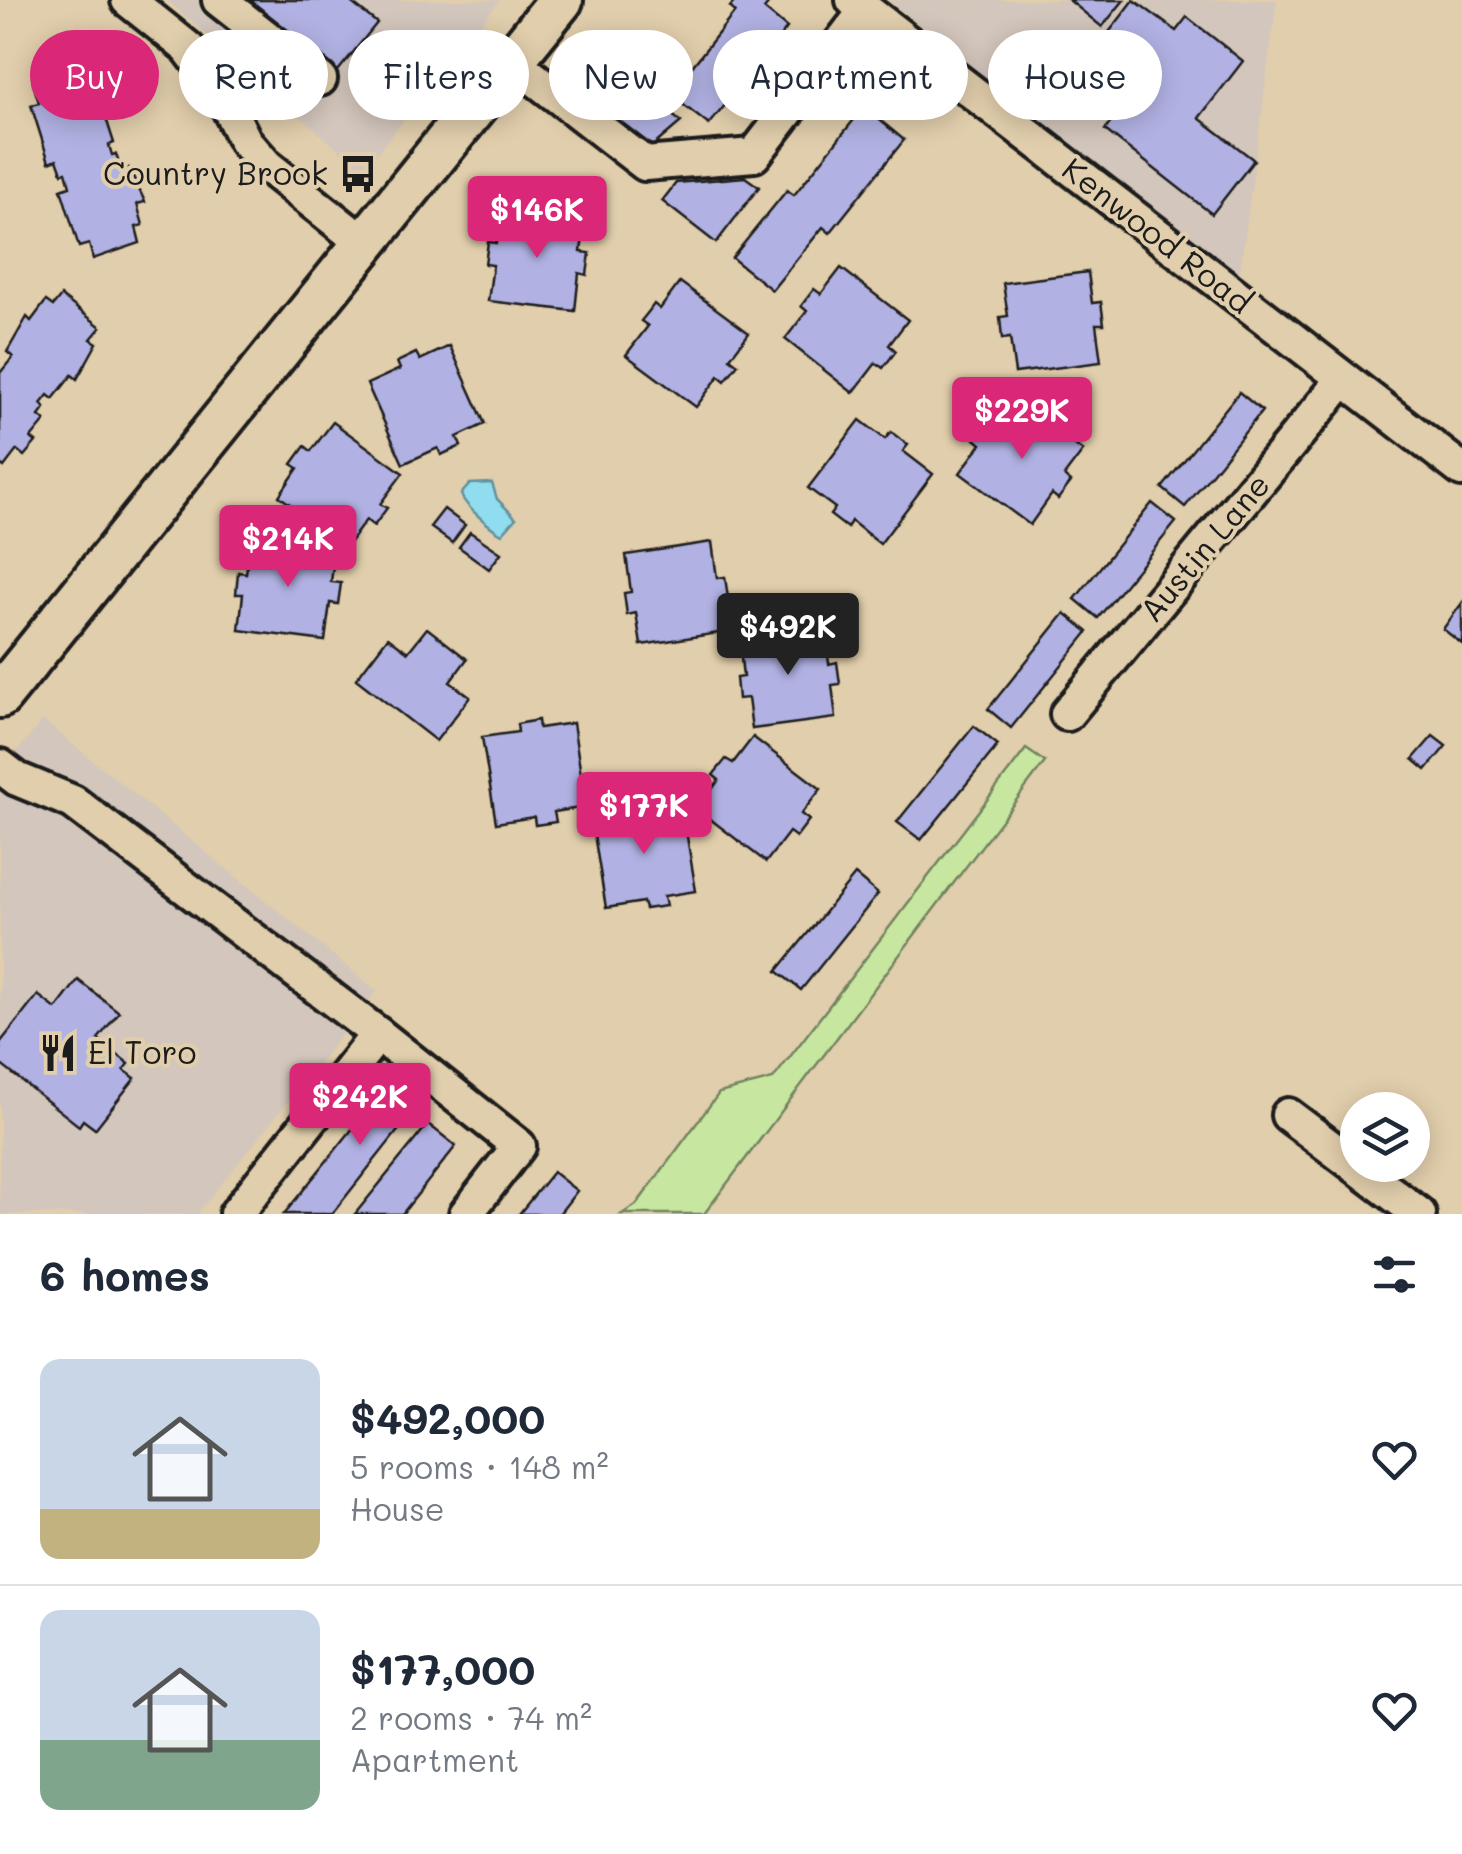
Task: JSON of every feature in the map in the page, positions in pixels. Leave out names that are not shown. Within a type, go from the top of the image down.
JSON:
[{"type":"main road","points":[[529,40],[561,0]]},
{"type":"main road","points":[[0,696],[465,120]]},
{"type":"street","points":[[128,0],[188,48],[219,88],[244,141],[268,166],[366,244]]},
{"type":"street","points":[[220,0],[258,30]]},
{"type":"street","points":[[529,74],[646,164],[754,154],[859,5]]},
{"type":"street","name":"Kenwood Road","points":[[859,5],[1462,470]]},
{"type":"street","name":"Austin Lane","points":[[1067,714],[1342,381]]},
{"type":"street","points":[[0,766],[17,779],[72,802],[519,1146],[466,1214]]},
{"type":"street","points":[[236,1214],[378,1034]]},
{"type":"street","points":[[1288,1115],[1419,1214]]},
{"type":"shaded area","points":[[167,0],[500,0],[476,30],[348,30],[348,120],[404,120],[363,171],[305,120],[328,120],[328,30],[201,30]]},
{"type":"shaded area","points":[[888,0],[1277,0],[1239,278],[1040,120],[1162,120],[1162,30],[988,30],[988,79],[968,63],[968,30],[926,30]]},
{"type":"shaded area","points":[[43,720],[377,991],[197,1214],[0,1214],[0,772]]},
{"type":"green space","points":[[1026,749],[1045,762],[704,1214],[622,1214],[636,1205],[719,1093],[773,1079]]},
{"type":"water","points":[[492,483],[497,499],[516,518],[502,534],[472,510],[461,494],[470,484]]},
{"type":"building","points":[[250,0],[348,0],[377,23],[371,30],[348,30],[348,59],[338,71],[328,63],[328,30],[287,30]]},
{"type":"building","points":[[736,0],[764,0],[769,3],[764,9],[787,28],[721,30],[735,12],[730,7]]},
{"type":"building","points":[[1069,0],[1124,0],[1102,27]]},
{"type":"building","points":[[1134,0],[1176,31],[1187,17],[1243,61],[1199,118],[1254,160],[1212,214],[1105,130],[1112,120],[1162,120],[1162,30],[1111,30]]},
{"type":"building","points":[[713,40],[713,120],[709,125],[693,112],[693,65]]},
{"type":"building","points":[[36,120],[107,120],[114,143],[109,145],[112,155],[116,154],[121,170],[129,168],[145,202],[137,204],[143,225],[136,227],[140,243],[93,259],[89,244],[79,247],[61,189],[70,186],[66,172],[62,173],[57,159],[49,162]]},
{"type":"building","points":[[612,120],[681,122],[648,150]]},
{"type":"building","points":[[854,120],[880,120],[904,140],[830,233],[823,227],[772,290],[732,258],[787,190],[794,195]]},
{"type":"building","points":[[745,177],[759,187],[716,243],[662,201],[676,183]]},
{"type":"building","points":[[500,210],[585,220],[581,252],[590,253],[587,275],[579,273],[575,311],[488,301],[493,265],[485,264],[488,242],[496,243]]},
{"type":"building","points":[[841,268],[908,320],[889,345],[896,351],[883,368],[876,363],[853,393],[785,339],[807,311],[801,306],[814,289],[821,294]]},
{"type":"building","points":[[1088,272],[1092,303],[1101,302],[1104,324],[1096,324],[1101,362],[1015,373],[1010,338],[1002,339],[1000,317],[1008,316],[1003,283]]},
{"type":"building","points":[[680,282],[749,333],[730,358],[738,364],[725,381],[719,376],[696,407],[626,355],[648,326],[641,321],[654,304],[660,309]]},
{"type":"building","points":[[61,296],[101,327],[91,339],[97,343],[77,379],[72,375],[53,399],[48,395],[41,404],[45,408],[39,416],[45,421],[31,438],[36,442],[24,456],[17,450],[4,467],[0,464],[0,373],[13,357],[7,352],[27,317],[31,321],[46,301],[53,306]]},
{"type":"building","points":[[450,346],[485,424],[457,437],[461,446],[441,455],[438,448],[403,464],[367,384],[400,369],[397,362],[416,353],[420,360]]},
{"type":"building","points":[[1239,392],[1262,411],[1185,507],[1162,488]]},
{"type":"building","points":[[1015,400],[1083,451],[1064,476],[1071,482],[1058,499],[1052,494],[1030,525],[960,473],[981,444],[975,439],[988,422],[995,427]]},
{"type":"building","points":[[860,420],[885,439],[891,432],[908,445],[903,451],[933,474],[880,544],[851,521],[847,528],[830,515],[835,508],[808,488]]},
{"type":"building","points":[[333,422],[403,473],[380,504],[387,508],[374,526],[366,520],[347,546],[279,496],[298,468],[292,464],[305,446],[311,451]]},
{"type":"building","points":[[1152,503],[1176,522],[1098,618],[1075,599]]},
{"type":"building","points":[[444,509],[465,525],[452,543],[430,527]]},
{"type":"building","points":[[470,532],[501,553],[489,569],[459,547]]},
{"type":"building","points":[[251,540],[335,550],[331,582],[341,583],[338,604],[330,603],[325,641],[239,630],[243,594],[236,594],[238,572],[246,573]]},
{"type":"building","points":[[712,542],[717,578],[725,577],[728,598],[720,599],[725,632],[641,645],[636,613],[627,615],[624,593],[631,592],[626,555]]},
{"type":"building","points":[[1462,603],[1462,644],[1443,629]]},
{"type":"building","points":[[1065,613],[1088,632],[1011,728],[988,709]]},
{"type":"building","points":[[427,628],[467,659],[450,682],[470,697],[436,741],[356,679],[388,637],[408,652]]},
{"type":"building","points":[[825,628],[829,664],[837,662],[840,684],[832,685],[836,718],[752,729],[748,698],[738,699],[736,678],[743,677],[739,639]]},
{"type":"building","points":[[538,720],[539,728],[573,723],[586,807],[554,812],[556,822],[535,825],[534,817],[496,823],[482,737],[518,732],[517,724]]},
{"type":"building","points":[[974,726],[998,745],[921,840],[897,822]]},
{"type":"building","points":[[1433,736],[1446,746],[1426,770],[1413,759]]},
{"type":"building","points":[[753,737],[821,789],[801,814],[809,820],[796,837],[789,832],[766,862],[697,809],[719,780],[713,775],[726,759],[733,763]]},
{"type":"building","points":[[648,805],[649,813],[682,807],[696,891],[664,896],[666,906],[645,909],[643,902],[606,908],[592,822],[627,816],[626,808]]},
{"type":"building","points":[[855,875],[878,894],[801,990],[777,971]]},
{"type":"building","name":"El Toro","points":[[78,980],[119,1012],[98,1039],[129,1064],[124,1070],[135,1078],[95,1129],[83,1120],[79,1126],[0,1064],[0,1043],[38,995],[56,1009]]},
{"type":"building","points":[[399,1071],[427,1094],[332,1214],[284,1214]]},
{"type":"building","points":[[428,1124],[456,1146],[402,1214],[355,1214]]},
{"type":"building","points":[[553,1172],[577,1191],[559,1214],[519,1214]]},
{"type":"place","name":"Country Brook","points":[[358,174]]},
{"type":"place","name":"El Toro","points":[[58,1053]]}]
